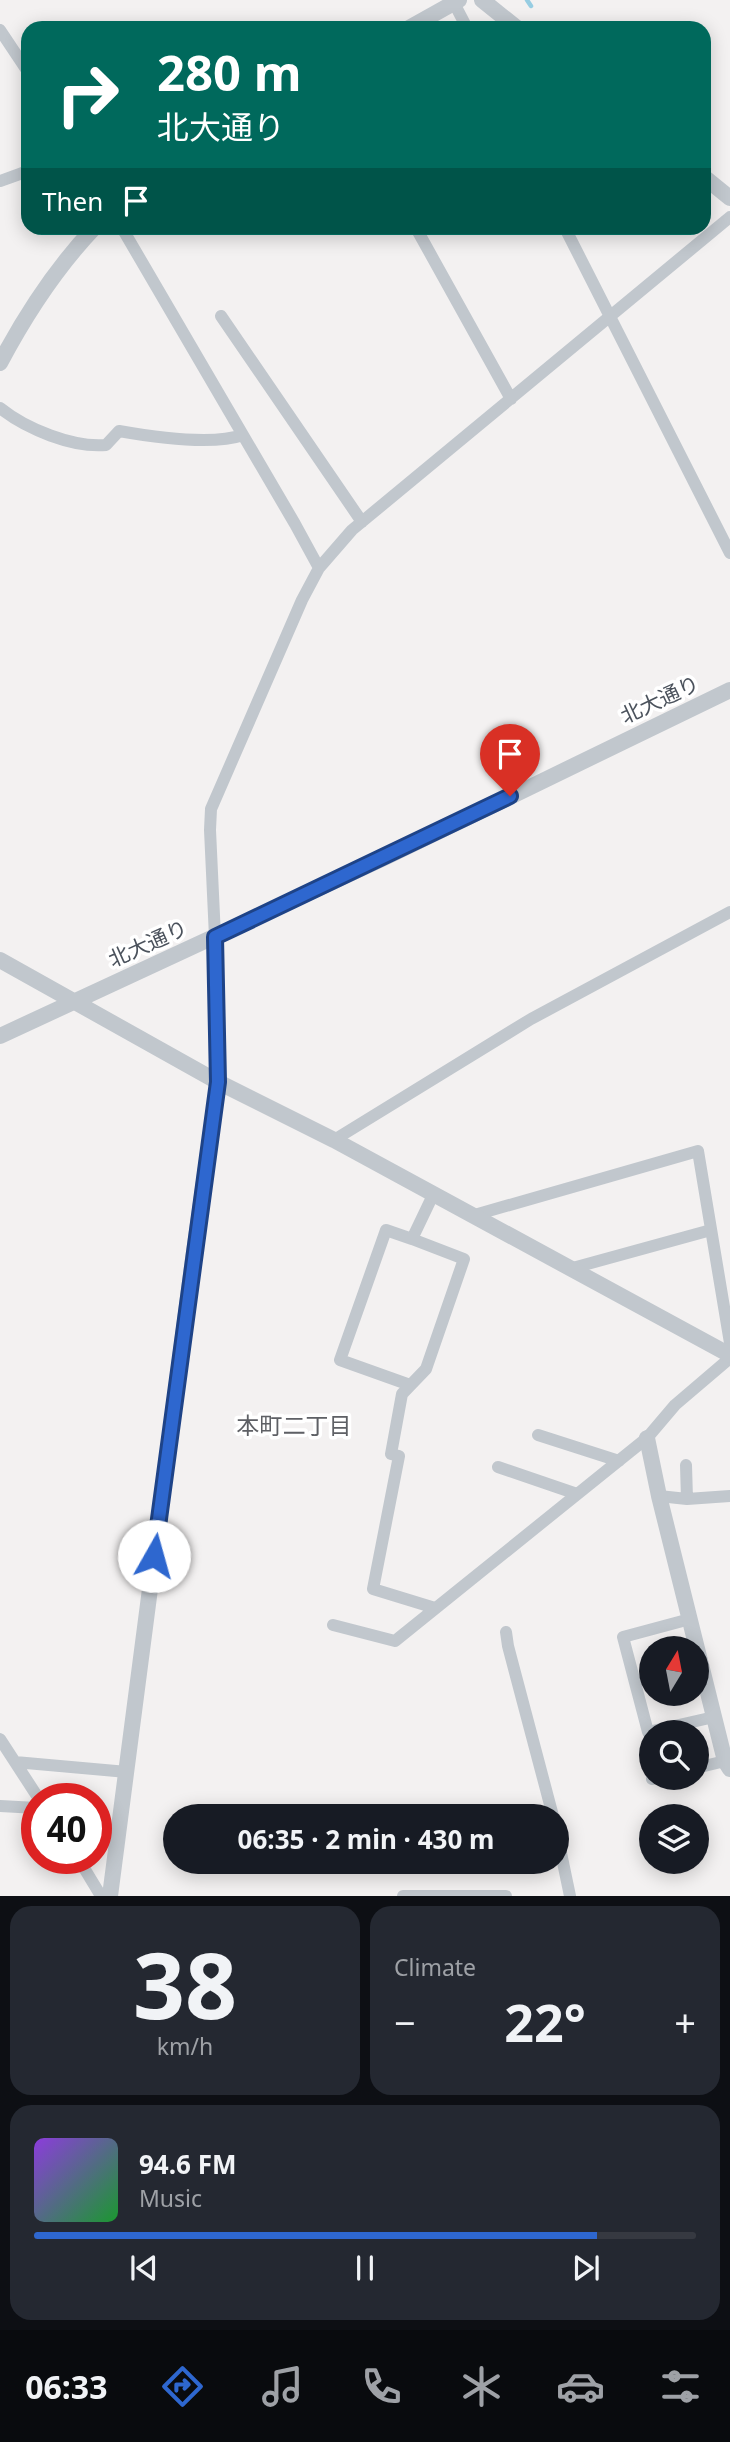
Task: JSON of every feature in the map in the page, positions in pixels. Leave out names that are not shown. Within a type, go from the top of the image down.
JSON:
[{"type":"street","points":[[482,0],[508,21]]},
{"type":"street","points":[[421,21],[457,1],[464,21]]},
{"type":"street","points":[[0,30],[21,62]]},
{"type":"street","points":[[0,181],[21,174]]},
{"type":"street","points":[[711,183],[730,198]]},
{"type":"street","points":[[711,232],[730,216]]},
{"type":"street","points":[[0,363],[51,278],[88,235]]},
{"type":"street","points":[[126,235],[319,568]]},
{"type":"street","points":[[420,235],[511,399]]},
{"type":"street","points":[[568,235],[730,553]]},
{"type":"street","points":[[110,1896],[218,1082],[211,809],[302,600],[319,568],[352,530],[707,235]]},
{"type":"street","points":[[221,316],[362,522]]},
{"type":"street","points":[[0,408],[11,417],[58,438],[92,446],[106,445],[119,431],[153,437],[232,439],[243,435]]},
{"type":"street","name":"北大通り","points":[[0,1036],[215,937],[730,690]]},
{"type":"street","points":[[334,1140],[531,1019],[730,912]]},
{"type":"street","points":[[0,960],[218,1082],[334,1140],[730,1357],[675,1405],[646,1438],[619,1461],[395,1641],[333,1625]]},
{"type":"street","points":[[471,1216],[698,1151],[730,1343]]},
{"type":"street","points":[[412,1239],[433,1195]]},
{"type":"street","points":[[410,1385],[340,1360],[386,1230],[464,1259],[426,1369],[402,1394],[391,1454],[399,1456],[373,1589],[435,1608]]},
{"type":"street","points":[[569,1269],[711,1230]]},
{"type":"street","points":[[538,1435],[619,1461]]},
{"type":"street","points":[[646,1438],[728,1765],[709,1767]]},
{"type":"street","points":[[687,1465],[687,1499]]},
{"type":"street","points":[[498,1467],[577,1494]]},
{"type":"street","points":[[659,1496],[687,1499],[730,1496]]},
{"type":"street","points":[[690,1619],[623,1637],[648,1732],[714,1717]]},
{"type":"street","points":[[506,1632],[550,1804]]},
{"type":"street","points":[[0,1739],[29,1783]]},
{"type":"street","points":[[15,1762],[127,1772]]},
{"type":"street","points":[[0,1806],[21,1807]]},
{"type":"street","points":[[88,1874],[101,1896]]},
{"type":"street","points":[[565,1874],[570,1896]]},
{"type":"street","points":[[403,1896],[506,1896]]},
{"type":"waterway","points":[[527,0],[531,6]]},
{"type":"district","name":"本町二丁目","points":[[294,1426]]},
{"type":"route","points":[[154,1556],[218,1082],[215,937],[510,796]]}]
